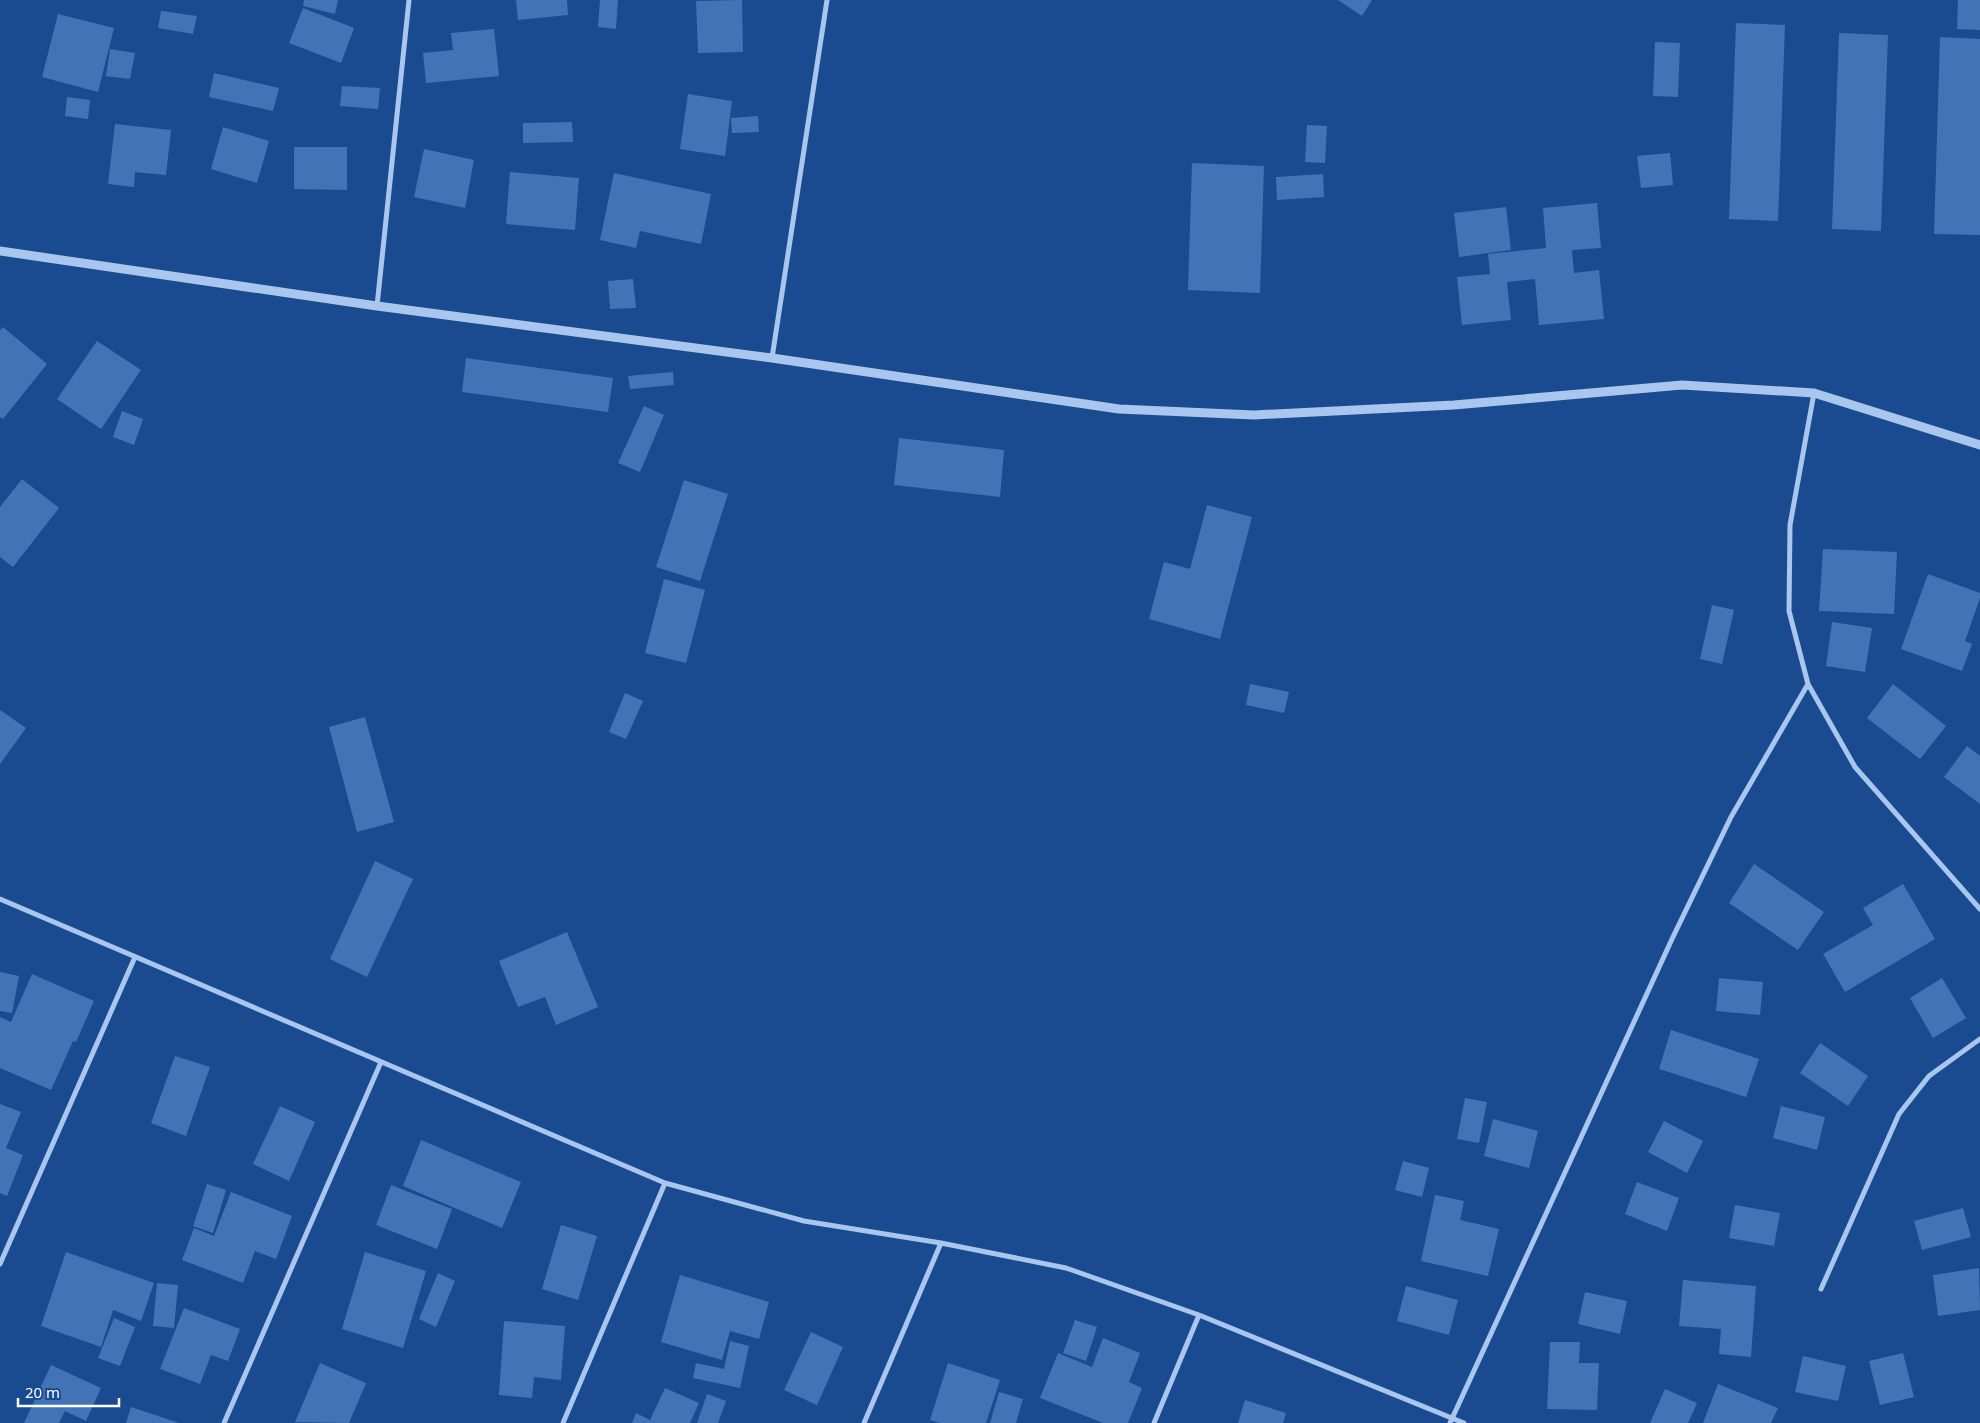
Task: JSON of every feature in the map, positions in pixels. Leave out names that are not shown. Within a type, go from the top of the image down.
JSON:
[{"type":"street","points":[[377,306],[409,0]]},
{"type":"street","points":[[772,358],[827,0]]},
{"type":"street","points":[[0,251],[377,306],[772,358],[1119,409],[1254,415],[1454,405],[1682,386],[1814,393],[1980,445]]},
{"type":"street","points":[[1814,393],[1790,525],[1790,611],[1808,684],[1855,768],[1980,909]]},
{"type":"street","points":[[1451,1421],[1726,826],[1808,684]]},
{"type":"street","points":[[0,899],[665,1183],[804,1221],[941,1243],[1066,1268],[1200,1315],[1451,1421],[1464,1423]]},
{"type":"street","points":[[0,1264],[135,957]]},
{"type":"street","points":[[1821,1288],[1899,1114],[1928,1076],[1980,1039]]},
{"type":"street","points":[[224,1423],[381,1062]]},
{"type":"street","points":[[563,1423],[665,1183]]},
{"type":"street","points":[[864,1423],[941,1243]]},
{"type":"street","points":[[1154,1423],[1200,1315]]},
{"type":"building","points":[[304,0],[338,0],[335,14],[303,6]]},
{"type":"building","points":[[516,0],[567,0],[568,15],[518,20]]},
{"type":"building","points":[[600,0],[618,0],[616,29],[598,27]]},
{"type":"building","points":[[742,0],[743,52],[698,53],[696,1]]},
{"type":"building","points":[[1338,0],[1372,0],[1362,16]]},
{"type":"building","points":[[1958,0],[1980,0],[1980,30],[1957,29]]},
{"type":"building","points":[[303,8],[354,28],[341,63],[289,43]]},
{"type":"building","points":[[161,11],[197,16],[193,34],[158,28]]},
{"type":"building","points":[[58,14],[114,28],[98,92],[42,77]]},
{"type":"building","points":[[1736,23],[1785,25],[1778,221],[1729,219]]},
{"type":"building","points":[[494,29],[499,76],[426,83],[423,53],[453,50],[451,33]]},
{"type":"building","points":[[1839,33],[1888,35],[1881,231],[1832,229]]},
{"type":"building","points":[[1940,37],[1980,39],[1980,235],[1934,234]]},
{"type":"building","points":[[1655,42],[1680,43],[1678,97],[1653,96]]},
{"type":"building","points":[[110,49],[135,53],[130,79],[106,76]]},
{"type":"building","points":[[214,73],[279,88],[273,111],[209,97]]},
{"type":"building","points":[[342,86],[380,88],[378,109],[340,106]]},
{"type":"building","points":[[688,94],[732,101],[725,156],[680,149]]},
{"type":"building","points":[[67,97],[90,100],[88,119],[65,116]]},
{"type":"building","points":[[758,116],[759,132],[732,133],[731,118]]},
{"type":"building","points":[[572,122],[573,142],[523,143],[523,123]]},
{"type":"building","points":[[115,124],[171,130],[166,175],[135,172],[134,187],[108,184]]},
{"type":"building","points":[[1307,125],[1327,126],[1325,163],[1305,162]]},
{"type":"building","points":[[223,127],[269,141],[257,183],[211,169]]},
{"type":"building","points":[[294,147],[347,147],[347,190],[294,189]]},
{"type":"building","points":[[424,149],[474,160],[465,208],[414,197]]},
{"type":"building","points":[[1670,153],[1673,185],[1641,188],[1637,156]]},
{"type":"building","points":[[1192,163],[1264,166],[1260,293],[1188,290]]},
{"type":"building","points":[[510,172],[579,178],[575,230],[506,224]]},
{"type":"building","points":[[614,173],[711,194],[701,244],[640,231],[636,248],[600,240]]},
{"type":"building","points":[[1323,174],[1324,197],[1277,200],[1276,177]]},
{"type":"building","points":[[1597,203],[1601,248],[1572,250],[1574,273],[1599,270],[1604,319],[1539,325],[1535,279],[1507,282],[1511,320],[1462,325],[1457,277],[1490,274],[1488,254],[1546,248],[1543,208]]},
{"type":"building","points":[[1506,207],[1511,250],[1459,257],[1454,213]]},
{"type":"building","points":[[633,279],[636,308],[610,309],[608,281]]},
{"type":"building","points":[[3,327],[47,364],[3,419],[0,417],[0,330]]},
{"type":"building","points":[[97,341],[141,370],[101,429],[57,399]]},
{"type":"building","points":[[466,358],[613,378],[608,412],[462,392]]},
{"type":"building","points":[[673,372],[674,385],[630,389],[628,376]]},
{"type":"building","points":[[644,406],[664,415],[640,472],[618,463]]},
{"type":"building","points":[[122,411],[143,419],[134,445],[113,437]]},
{"type":"building","points":[[899,438],[1004,450],[1000,497],[894,485]]},
{"type":"building","points":[[22,479],[59,508],[13,567],[0,557],[0,507]]},
{"type":"building","points":[[684,480],[728,494],[700,581],[656,567]]},
{"type":"building","points":[[1207,505],[1252,517],[1220,639],[1149,619],[1164,562],[1190,569]]},
{"type":"building","points":[[1823,549],[1897,552],[1894,614],[1819,611]]},
{"type":"building","points":[[1928,574],[1980,593],[1965,641],[1972,644],[1962,671],[1901,649]]},
{"type":"building","points":[[664,579],[705,590],[686,663],[645,653]]},
{"type":"building","points":[[1712,605],[1734,610],[1722,664],[1700,659]]},
{"type":"building","points":[[1832,622],[1872,628],[1865,672],[1826,666]]},
{"type":"building","points":[[1250,684],[1289,692],[1284,713],[1246,705]]},
{"type":"building","points":[[1893,684],[1946,726],[1920,759],[1867,718]]},
{"type":"building","points":[[625,693],[643,701],[626,739],[609,732]]},
{"type":"building","points":[[0,710],[26,728],[0,764]]},
{"type":"building","points":[[365,717],[394,822],[357,832],[329,727]]},
{"type":"building","points":[[1967,746],[1980,756],[1980,804],[1944,777]]},
{"type":"building","points":[[375,861],[413,879],[367,977],[330,959]]},
{"type":"building","points":[[1754,864],[1824,912],[1798,950],[1729,903]]},
{"type":"building","points":[[1903,884],[1935,939],[1845,992],[1823,954],[1873,925],[1863,908]]},
{"type":"building","points":[[567,932],[598,1007],[556,1025],[545,997],[518,1007],[499,961]]},
{"type":"building","points":[[0,972],[19,976],[12,1013],[0,1011]]},
{"type":"building","points":[[32,974],[94,1001],[76,1042],[73,1041],[51,1090],[0,1068],[0,1017],[11,1022]]},
{"type":"building","points":[[1719,978],[1763,982],[1760,1015],[1716,1011]]},
{"type":"building","points":[[1942,978],[1966,1018],[1933,1038],[1910,998]]},
{"type":"building","points":[[1671,1030],[1759,1059],[1746,1097],[1659,1069]]},
{"type":"building","points":[[1820,1043],[1868,1076],[1848,1106],[1800,1073]]},
{"type":"building","points":[[175,1056],[210,1067],[186,1136],[151,1123]]},
{"type":"building","points":[[1465,1098],[1487,1102],[1479,1143],[1457,1139]]},
{"type":"building","points":[[0,1104],[21,1112],[6,1148],[23,1155],[7,1196],[0,1193]]},
{"type":"building","points":[[280,1106],[315,1122],[289,1181],[253,1164]]},
{"type":"building","points":[[1781,1106],[1825,1117],[1817,1150],[1773,1138]]},
{"type":"building","points":[[1493,1119],[1538,1131],[1529,1168],[1484,1156]]},
{"type":"building","points":[[1664,1121],[1703,1141],[1687,1173],[1648,1152]]},
{"type":"building","points":[[421,1140],[521,1182],[502,1228],[403,1186]]},
{"type":"building","points":[[1403,1161],[1429,1168],[1422,1197],[1395,1190]]},
{"type":"building","points":[[1637,1182],[1679,1198],[1667,1231],[1625,1214]]},
{"type":"building","points":[[207,1184],[226,1190],[213,1233],[193,1226]]},
{"type":"building","points":[[391,1185],[452,1209],[437,1249],[376,1225]]},
{"type":"building","points":[[231,1192],[292,1216],[276,1259],[255,1251],[243,1283],[182,1260],[194,1228],[214,1236]]},
{"type":"building","points":[[1435,1195],[1464,1201],[1460,1220],[1499,1229],[1488,1276],[1421,1261]]},
{"type":"building","points":[[1735,1205],[1780,1213],[1774,1246],[1729,1238]]},
{"type":"building","points":[[1963,1208],[1971,1237],[1922,1250],[1914,1221]]},
{"type":"building","points":[[561,1225],[597,1236],[578,1300],[542,1289]]},
{"type":"building","points":[[66,1252],[154,1283],[141,1321],[113,1310],[101,1347],[41,1326]]},
{"type":"building","points":[[365,1252],[426,1271],[403,1348],[342,1329]]},
{"type":"building","points":[[1979,1268],[1980,1310],[1938,1316],[1933,1275]]},
{"type":"building","points":[[438,1273],[455,1281],[436,1327],[419,1319]]},
{"type":"building","points":[[680,1275],[769,1302],[759,1339],[730,1331],[722,1360],[661,1342]]},
{"type":"building","points":[[1683,1280],[1756,1286],[1751,1357],[1719,1354],[1721,1329],[1679,1326]]},
{"type":"building","points":[[157,1283],[178,1285],[174,1328],[153,1326]]},
{"type":"building","points":[[1406,1286],[1458,1300],[1449,1335],[1397,1321]]},
{"type":"building","points":[[1585,1292],[1627,1301],[1620,1334],[1578,1324]]},
{"type":"building","points":[[184,1308],[240,1329],[228,1361],[211,1355],[200,1384],[160,1369]]},
{"type":"building","points":[[114,1318],[135,1327],[120,1366],[98,1358]]},
{"type":"building","points":[[1075,1320],[1097,1327],[1086,1361],[1063,1353]]},
{"type":"building","points":[[504,1321],[565,1326],[561,1380],[534,1377],[532,1398],[499,1395]]},
{"type":"building","points":[[811,1332],[843,1347],[817,1405],[784,1390]]},
{"type":"building","points":[[1103,1338],[1140,1353],[1129,1382],[1142,1388],[1128,1423],[1103,1423],[1040,1398],[1058,1353],[1092,1367]]},
{"type":"building","points":[[730,1341],[749,1346],[740,1388],[693,1378],[696,1363],[724,1369]]},
{"type":"building","points":[[1550,1342],[1580,1342],[1579,1363],[1599,1363],[1597,1410],[1547,1409]]},
{"type":"building","points":[[1903,1353],[1914,1397],[1880,1405],[1869,1361]]},
{"type":"building","points":[[1803,1356],[1846,1366],[1838,1401],[1795,1392]]},
{"type":"building","points":[[320,1363],[366,1383],[349,1423],[295,1422]]},
{"type":"building","points":[[948,1363],[1000,1380],[986,1423],[940,1423],[930,1420]]},
{"type":"building","points":[[51,1365],[101,1388],[86,1421],[65,1411],[59,1423],[24,1423]]},
{"type":"building","points":[[1718,1384],[1778,1408],[1771,1423],[1703,1423]]},
{"type":"building","points":[[665,1388],[699,1403],[690,1423],[632,1423],[636,1413],[650,1420]]},
{"type":"building","points":[[1665,1389],[1697,1403],[1688,1423],[1650,1423]]},
{"type":"building","points":[[999,1392],[1023,1399],[1016,1423],[990,1423]]},
{"type":"building","points":[[707,1394],[726,1401],[718,1423],[697,1423]]},
{"type":"building","points":[[1245,1400],[1286,1413],[1283,1423],[1238,1423]]},
{"type":"building","points":[[131,1407],[179,1423],[126,1423]]}]
